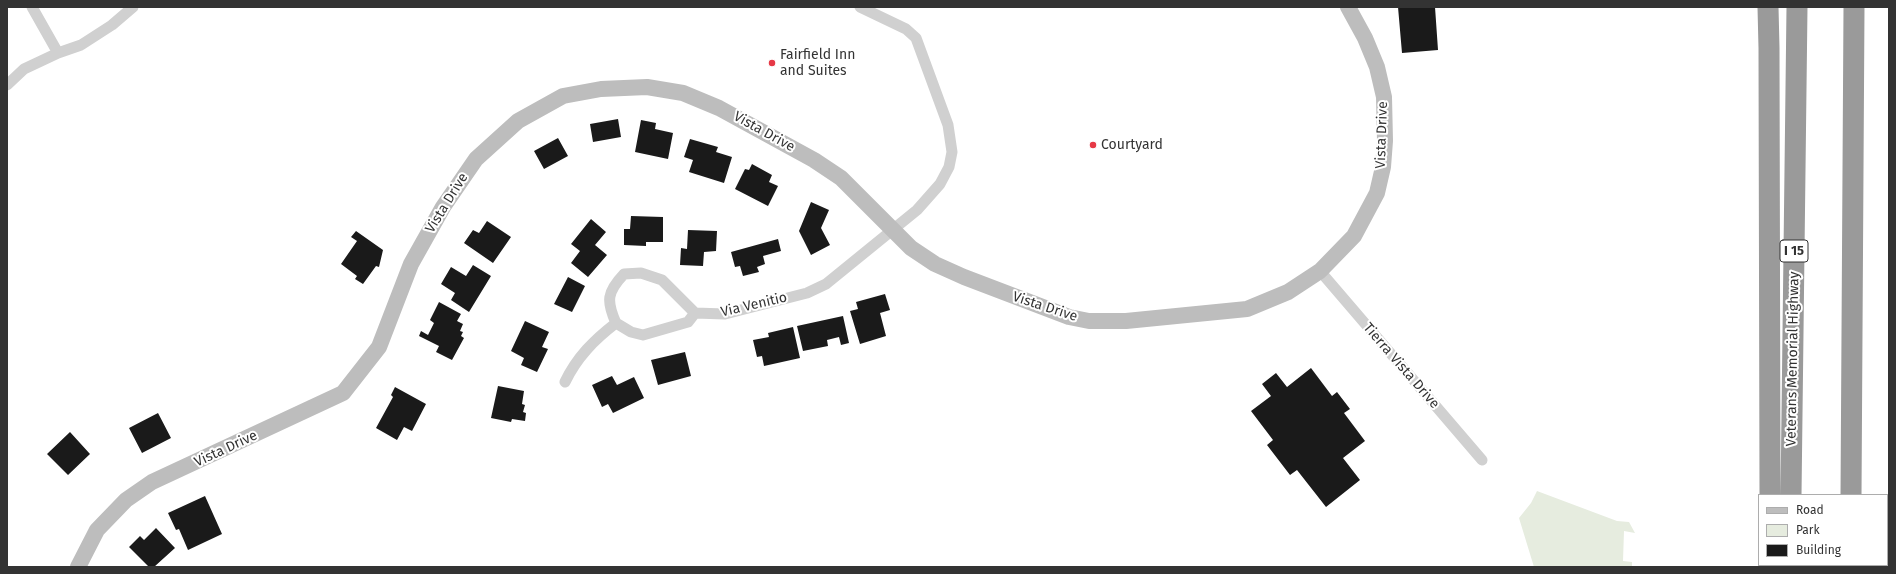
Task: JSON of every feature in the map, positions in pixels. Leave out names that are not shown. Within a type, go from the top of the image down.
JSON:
[{"type":"highway","points":[[1768,7],[1770,494]]},
{"type":"highway","name":"Veterans Memorial Highway","points":[[1791,494],[1797,7]]},
{"type":"highway","points":[[1851,494],[1854,7]]},
{"type":"highway","points":[[1888,540],[1889,527]]},
{"type":"street","points":[[32,7],[58,52]]},
{"type":"street","points":[[7,85],[24,69],[58,52],[81,45],[112,25],[133,7]]},
{"type":"street","name":"Via Venitio","points":[[695,314],[726,314],[807,293],[826,284],[916,210],[940,184],[949,167],[952,152],[948,125],[916,38],[906,29],[860,7]]},
{"type":"street","name":"Vista Drive","points":[[78,567],[97,530],[126,500],[152,482],[343,393],[379,347],[411,264],[443,207],[476,159],[518,121],[563,96],[601,89],[647,87],[683,93],[719,108],[814,160],[841,178],[865,200],[911,248],[935,264],[964,278],[1069,317],[1089,321],[1126,321],[1159,319],[1247,309],[1288,292],[1320,271],[1354,236],[1377,193],[1383,167],[1385,141],[1384,97],[1377,67],[1365,38],[1348,7]]},
{"type":"street","name":"Tierra Vista Drive","points":[[1320,271],[1482,460]]},
{"type":"street","points":[[641,273],[662,280],[695,314],[688,322],[643,335],[631,332],[616,323],[609,309],[609,300],[614,285],[624,274],[641,273]]},
{"type":"street","points":[[564,382],[582,354],[597,338],[616,323]]},
{"type":"green space","points":[[1537,491],[1617,521],[1629,522],[1635,533],[1624,531],[1623,561],[1632,562],[1632,567],[1534,567],[1519,518],[1531,503]]},
{"type":"building","points":[[1398,7],[1435,7],[1438,50],[1402,53]]},
{"type":"building","points":[[618,119],[621,137],[593,142],[590,124]]},
{"type":"building","points":[[641,120],[656,123],[655,129],[673,133],[668,159],[635,152]]},
{"type":"building","points":[[558,138],[568,156],[544,169],[534,151]]},
{"type":"building","points":[[690,139],[718,147],[716,152],[732,157],[724,183],[689,172],[693,160],[684,157]]},
{"type":"building","points":[[752,164],[772,175],[769,182],[778,186],[768,206],[735,189],[745,169],[749,170]]},
{"type":"building","points":[[811,202],[829,210],[821,228],[830,245],[811,255],[799,231]]},
{"type":"building","points":[[631,216],[663,217],[663,242],[646,242],[646,246],[624,245],[624,229],[630,229]]},
{"type":"building","points":[[591,219],[606,232],[595,245],[607,255],[588,277],[571,263],[580,251],[571,244]]},
{"type":"building","points":[[487,221],[511,237],[493,263],[464,243],[473,230],[479,233]]},
{"type":"building","points":[[688,230],[717,231],[716,251],[704,252],[703,266],[680,265],[681,248],[687,249]]},
{"type":"building","points":[[356,231],[383,250],[379,267],[376,266],[363,284],[355,279],[357,276],[341,264],[357,241],[351,237]]},
{"type":"building","points":[[778,239],[781,251],[763,256],[765,264],[757,267],[759,272],[743,276],[740,266],[735,267],[731,252]]},
{"type":"building","points":[[473,265],[491,276],[469,312],[451,300],[455,293],[441,284],[451,267],[466,276]]},
{"type":"building","points":[[568,277],[585,286],[572,312],[554,304]]},
{"type":"building","points":[[885,294],[890,310],[880,313],[886,336],[860,344],[850,311],[858,309],[856,302]]},
{"type":"building","points":[[439,302],[461,314],[457,321],[463,324],[460,331],[463,332],[461,336],[464,338],[452,360],[436,352],[439,346],[419,336],[421,331],[428,335],[434,323],[430,320]]},
{"type":"building","points":[[843,316],[849,343],[841,345],[839,337],[827,340],[828,346],[803,351],[797,326]]},
{"type":"building","points":[[525,321],[549,332],[542,347],[548,349],[537,372],[521,365],[524,358],[511,351]]},
{"type":"building","points":[[793,327],[800,358],[764,366],[762,356],[757,357],[753,340],[769,337],[768,333]]},
{"type":"building","points":[[685,352],[691,376],[658,385],[651,360]]},
{"type":"building","points":[[1311,368],[1332,396],[1337,392],[1350,409],[1344,413],[1365,441],[1343,458],[1360,480],[1326,507],[1297,470],[1290,475],[1267,445],[1273,440],[1251,411],[1271,396],[1262,384],[1276,373],[1287,387]]},
{"type":"building","points":[[612,376],[617,385],[634,377],[644,398],[613,413],[608,404],[602,407],[592,385]]},
{"type":"building","points":[[498,386],[524,391],[522,404],[525,405],[523,412],[526,413],[525,421],[512,419],[511,422],[491,418]]},
{"type":"building","points":[[395,387],[426,404],[412,431],[404,427],[397,440],[376,428],[393,397],[391,395]]},
{"type":"building","points":[[158,413],[171,438],[142,453],[129,428]]},
{"type":"building","points":[[70,432],[90,454],[68,475],[47,454]]},
{"type":"building","points":[[205,496],[222,534],[188,550],[179,529],[176,530],[168,513]]},
{"type":"building","points":[[156,528],[175,548],[154,567],[149,567],[129,547],[140,536],[144,540]]},
{"type":"place","name":"Fairfield Inn and Suites","points":[[772,63]]},
{"type":"place","name":"Courtyard","points":[[1093,145]]}]
